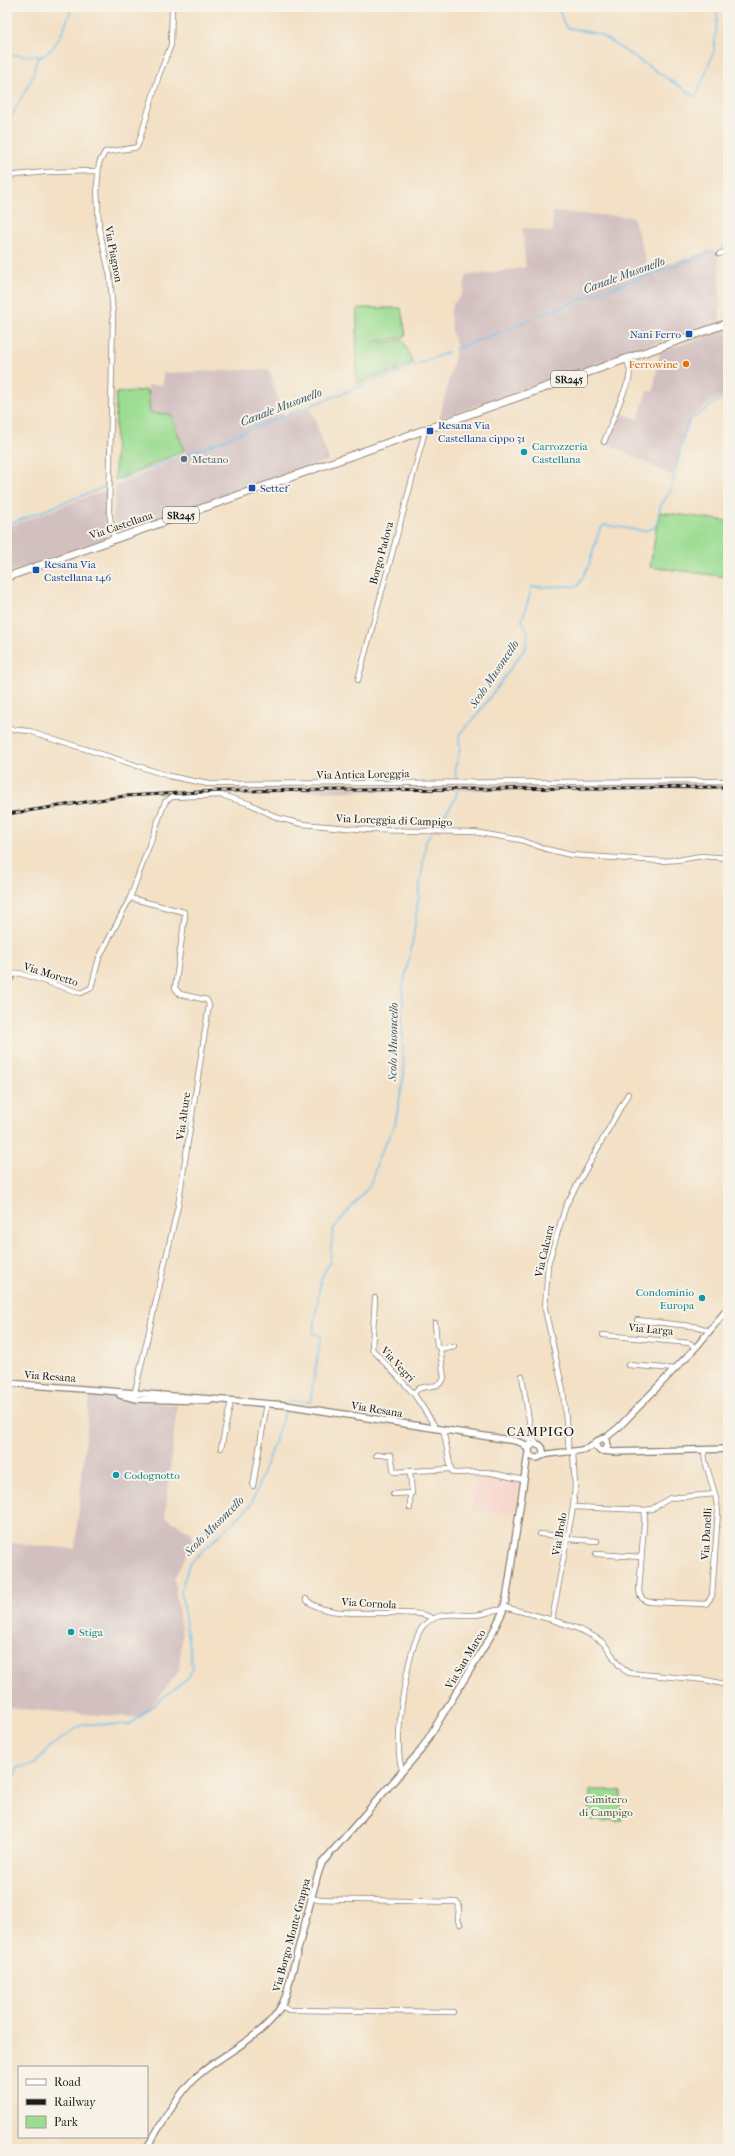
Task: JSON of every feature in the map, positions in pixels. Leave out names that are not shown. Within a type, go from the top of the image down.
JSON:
[{"type":"main road","name":"SR245","points":[[423,431],[728,323]]},
{"type":"main road","name":"Via Castellana","points":[[7,576],[423,431]]},
{"type":"street","name":"Via Piagnon","points":[[114,539],[109,512],[113,315],[110,276],[97,212],[97,171],[101,157],[105,152],[137,147],[158,75],[171,45],[172,7]]},
{"type":"street","points":[[7,176],[46,172],[97,171]]},
{"type":"street","points":[[719,254],[728,250]]},
{"type":"street","points":[[604,442],[629,380],[630,371],[627,359]]},
{"type":"street","name":"Borgo Padova","points":[[358,680],[424,436],[423,431]]},
{"type":"street","name":"Via Antica Loreggia","points":[[7,729],[30,731],[169,776],[208,784],[728,782]]},
{"type":"street","name":"Via Loreggia di Campigo","points":[[130,898],[165,802],[172,797],[224,795],[245,802],[284,820],[316,826],[370,830],[478,832],[522,840],[546,849],[572,855],[660,861],[701,856],[728,858]]},
{"type":"street","name":"Via Moretto","points":[[7,986],[13,975],[19,973],[81,993],[88,991],[93,984],[98,958],[130,898]]},
{"type":"street","name":"Via Alture","points":[[130,898],[184,912],[185,915],[175,988],[180,994],[207,1000],[209,1006],[178,1206],[134,1396]]},
{"type":"street","name":"Via Calcara","points":[[573,1451],[563,1390],[545,1309],[548,1264],[566,1205],[628,1094]]},
{"type":"street","name":"Via Vegri","points":[[375,1298],[372,1349],[414,1394],[440,1428]]},
{"type":"street","points":[[601,1451],[613,1432],[695,1348],[728,1308]]},
{"type":"street","points":[[637,1320],[699,1327],[710,1331]]},
{"type":"street","points":[[435,1323],[438,1346],[440,1349],[454,1346]]},
{"type":"street","name":"Via Larga","points":[[603,1335],[690,1343],[695,1348]]},
{"type":"street","name":"Via Vegri","points":[[414,1394],[419,1388],[440,1385],[443,1382],[444,1378],[440,1349]]},
{"type":"street","points":[[628,1365],[675,1368]]},
{"type":"street","points":[[522,1376],[533,1447],[532,1458],[557,1452],[573,1451],[704,1451],[728,1449]]},
{"type":"street","name":"Via Resana","points":[[7,1383],[91,1389],[134,1396],[171,1395],[267,1403],[440,1428],[522,1443],[533,1447]]},
{"type":"street","points":[[221,1448],[231,1401]]},
{"type":"street","points":[[253,1486],[267,1403]]},
{"type":"street","points":[[440,1428],[453,1473],[483,1472],[524,1480]]},
{"type":"street","points":[[531,1434],[533,1447]]},
{"type":"street","points":[[573,1451],[591,1447],[599,1439],[607,1442],[612,1450],[620,1452]]},
{"type":"street","points":[[596,1442],[596,1448],[601,1451]]},
{"type":"street","points":[[533,1447],[557,1452]]},
{"type":"street","points":[[533,1447],[543,1452],[539,1457]]},
{"type":"street","name":"Via San Marco","points":[[354,1826],[403,1771],[430,1735],[490,1637],[504,1608],[510,1580],[524,1480],[533,1447]]},
{"type":"street","name":"Via Brolo","points":[[552,1620],[573,1507],[575,1487],[573,1451]]},
{"type":"street","name":"Via Danelli","points":[[641,1557],[638,1591],[645,1601],[704,1604],[712,1596],[714,1549],[718,1515],[715,1494],[705,1461],[704,1451]]},
{"type":"street","points":[[376,1456],[391,1455],[394,1472],[451,1469]]},
{"type":"street","name":"Via San Marco","points":[[526,1471],[539,1457]]},
{"type":"street","points":[[410,1472],[412,1493],[410,1493],[410,1508]]},
{"type":"street","points":[[393,1494],[410,1493]]},
{"type":"street","points":[[573,1507],[645,1510],[652,1509],[670,1498],[715,1494]]},
{"type":"street","points":[[596,1554],[641,1557],[645,1510]]},
{"type":"street","points":[[540,1534],[597,1541]]},
{"type":"street","name":"Via Cornola","points":[[306,1599],[313,1606],[321,1609],[370,1613],[425,1614],[433,1619]]},
{"type":"street","points":[[403,1771],[401,1764],[400,1711],[411,1652],[422,1627],[433,1619],[442,1616],[476,1615],[504,1608],[552,1620],[598,1640],[609,1650],[621,1669],[629,1673],[706,1680],[728,1685]]},
{"type":"street","name":"Via Borgo Monte Grappa","points":[[146,2149],[192,2082],[215,2062],[262,2028],[281,2006],[289,1983],[318,1874],[324,1861],[354,1826]]},
{"type":"street","points":[[311,1899],[456,1902],[459,1904],[458,1921],[460,1924]]},
{"type":"street","points":[[281,2006],[292,2010],[453,2012]]},
{"type":"shaded area","points":[[553,212],[633,217],[649,270],[714,249],[719,262],[720,321],[441,418],[440,416],[455,355],[456,344],[452,333],[450,313],[453,304],[462,294],[467,275],[492,273],[526,267],[522,228],[553,232]]},
{"type":"shaded area","points":[[728,329],[728,392],[701,409],[690,419],[673,476],[606,443],[614,421],[617,421],[619,416],[616,415],[617,412],[638,419],[647,391],[653,392],[660,352]]},
{"type":"shaded area","points":[[269,369],[284,418],[311,408],[329,460],[123,532],[113,521],[116,486],[182,457],[187,457],[171,414],[150,414],[148,385],[163,385],[163,373]]},
{"type":"shaded area","points":[[109,489],[107,532],[104,539],[7,573],[7,527]]},
{"type":"shaded area","points":[[728,784],[728,788],[227,793],[230,789],[270,787]]},
{"type":"shaded area","points":[[90,1394],[177,1405],[165,1517],[192,1533],[193,1542],[174,1579],[182,1637],[179,1671],[142,1718],[7,1708],[7,1565],[9,1543],[75,1549]]},
{"type":"shaded area","points":[[474,1474],[487,1475],[517,1482],[519,1488],[515,1512],[470,1512],[473,1499]]},
{"type":"green space","points":[[401,308],[406,335],[404,337],[373,342],[374,344],[403,340],[413,363],[356,384],[357,309]]},
{"type":"green space","points":[[148,391],[150,413],[171,414],[184,451],[115,480],[116,393]]},
{"type":"green space","points":[[659,512],[728,521],[728,577],[650,567]]},
{"type":"green space","name":"Cimitero di Campigo","points":[[590,1790],[621,1790],[621,1820],[616,1822],[616,1820],[607,1820],[607,1822],[590,1820]]},
{"type":"waterway","points":[[7,125],[32,78],[37,59],[50,50],[60,37],[72,7]]},
{"type":"waterway","points":[[555,7],[560,12],[563,22],[568,28],[599,34],[696,97],[714,51],[718,7]]},
{"type":"waterway","points":[[7,55],[41,56]]},
{"type":"waterway","name":"Canale Musonello","points":[[720,249],[728,245]]},
{"type":"waterway","name":"Canale Musonello","points":[[541,315],[713,252]]},
{"type":"waterway","name":"Canale Musonello","points":[[507,329],[532,319]]},
{"type":"waterway","name":"Canale Musonello","points":[[455,349],[500,332]]},
{"type":"waterway","name":"Canale Musonello","points":[[120,480],[449,352]]},
{"type":"waterway","name":"Scolo Musoncello","points":[[456,779],[455,768],[460,749],[459,734],[474,719],[526,647],[528,632],[522,621],[532,587],[578,586],[589,565],[599,531],[604,525],[644,531],[654,528],[658,522],[660,507],[671,490],[683,438],[690,420],[728,394]]},
{"type":"waterway","name":"Canale Musonello","points":[[7,525],[107,486]]},
{"type":"waterway","name":"Scolo Musoncello","points":[[436,827],[454,800],[457,791]]},
{"type":"waterway","name":"Scolo Musoncello","points":[[289,1403],[290,1401],[310,1402],[321,1336],[313,1333],[321,1279],[330,1261],[333,1229],[370,1185],[380,1154],[395,1124],[404,1075],[402,1021],[403,986],[412,946],[426,841],[431,833]]},
{"type":"waterway","name":"Scolo Musoncello","points":[[7,1781],[15,1777],[17,1768],[35,1764],[51,1746],[83,1724],[129,1725],[189,1677],[192,1667],[181,1591],[189,1564],[251,1505],[286,1410]]},
{"type":"railway","points":[[7,814],[125,796],[218,791],[728,787]]},
{"type":"place","name":"Nani Ferro","points":[[689,334]]},
{"type":"place","name":"Ferrowine","points":[[686,364]]},
{"type":"place","name":"Resana Via Castellana cippo 31","points":[[430,431]]},
{"type":"place","name":"Carrozzeria Castellana","points":[[524,452]]},
{"type":"place","name":"Metano","points":[[184,459]]},
{"type":"place","name":"Settef","points":[[252,488]]},
{"type":"place","name":"Resana Via Castellana 146","points":[[36,570]]},
{"type":"place","name":"Condominio Europa","points":[[702,1298]]},
{"type":"place","name":"Codognotto","points":[[116,1475]]},
{"type":"place","name":"Stiga","points":[[71,1632]]},
{"type":"district","name":"CAMPIGO","points":[[541,1431]]}]
